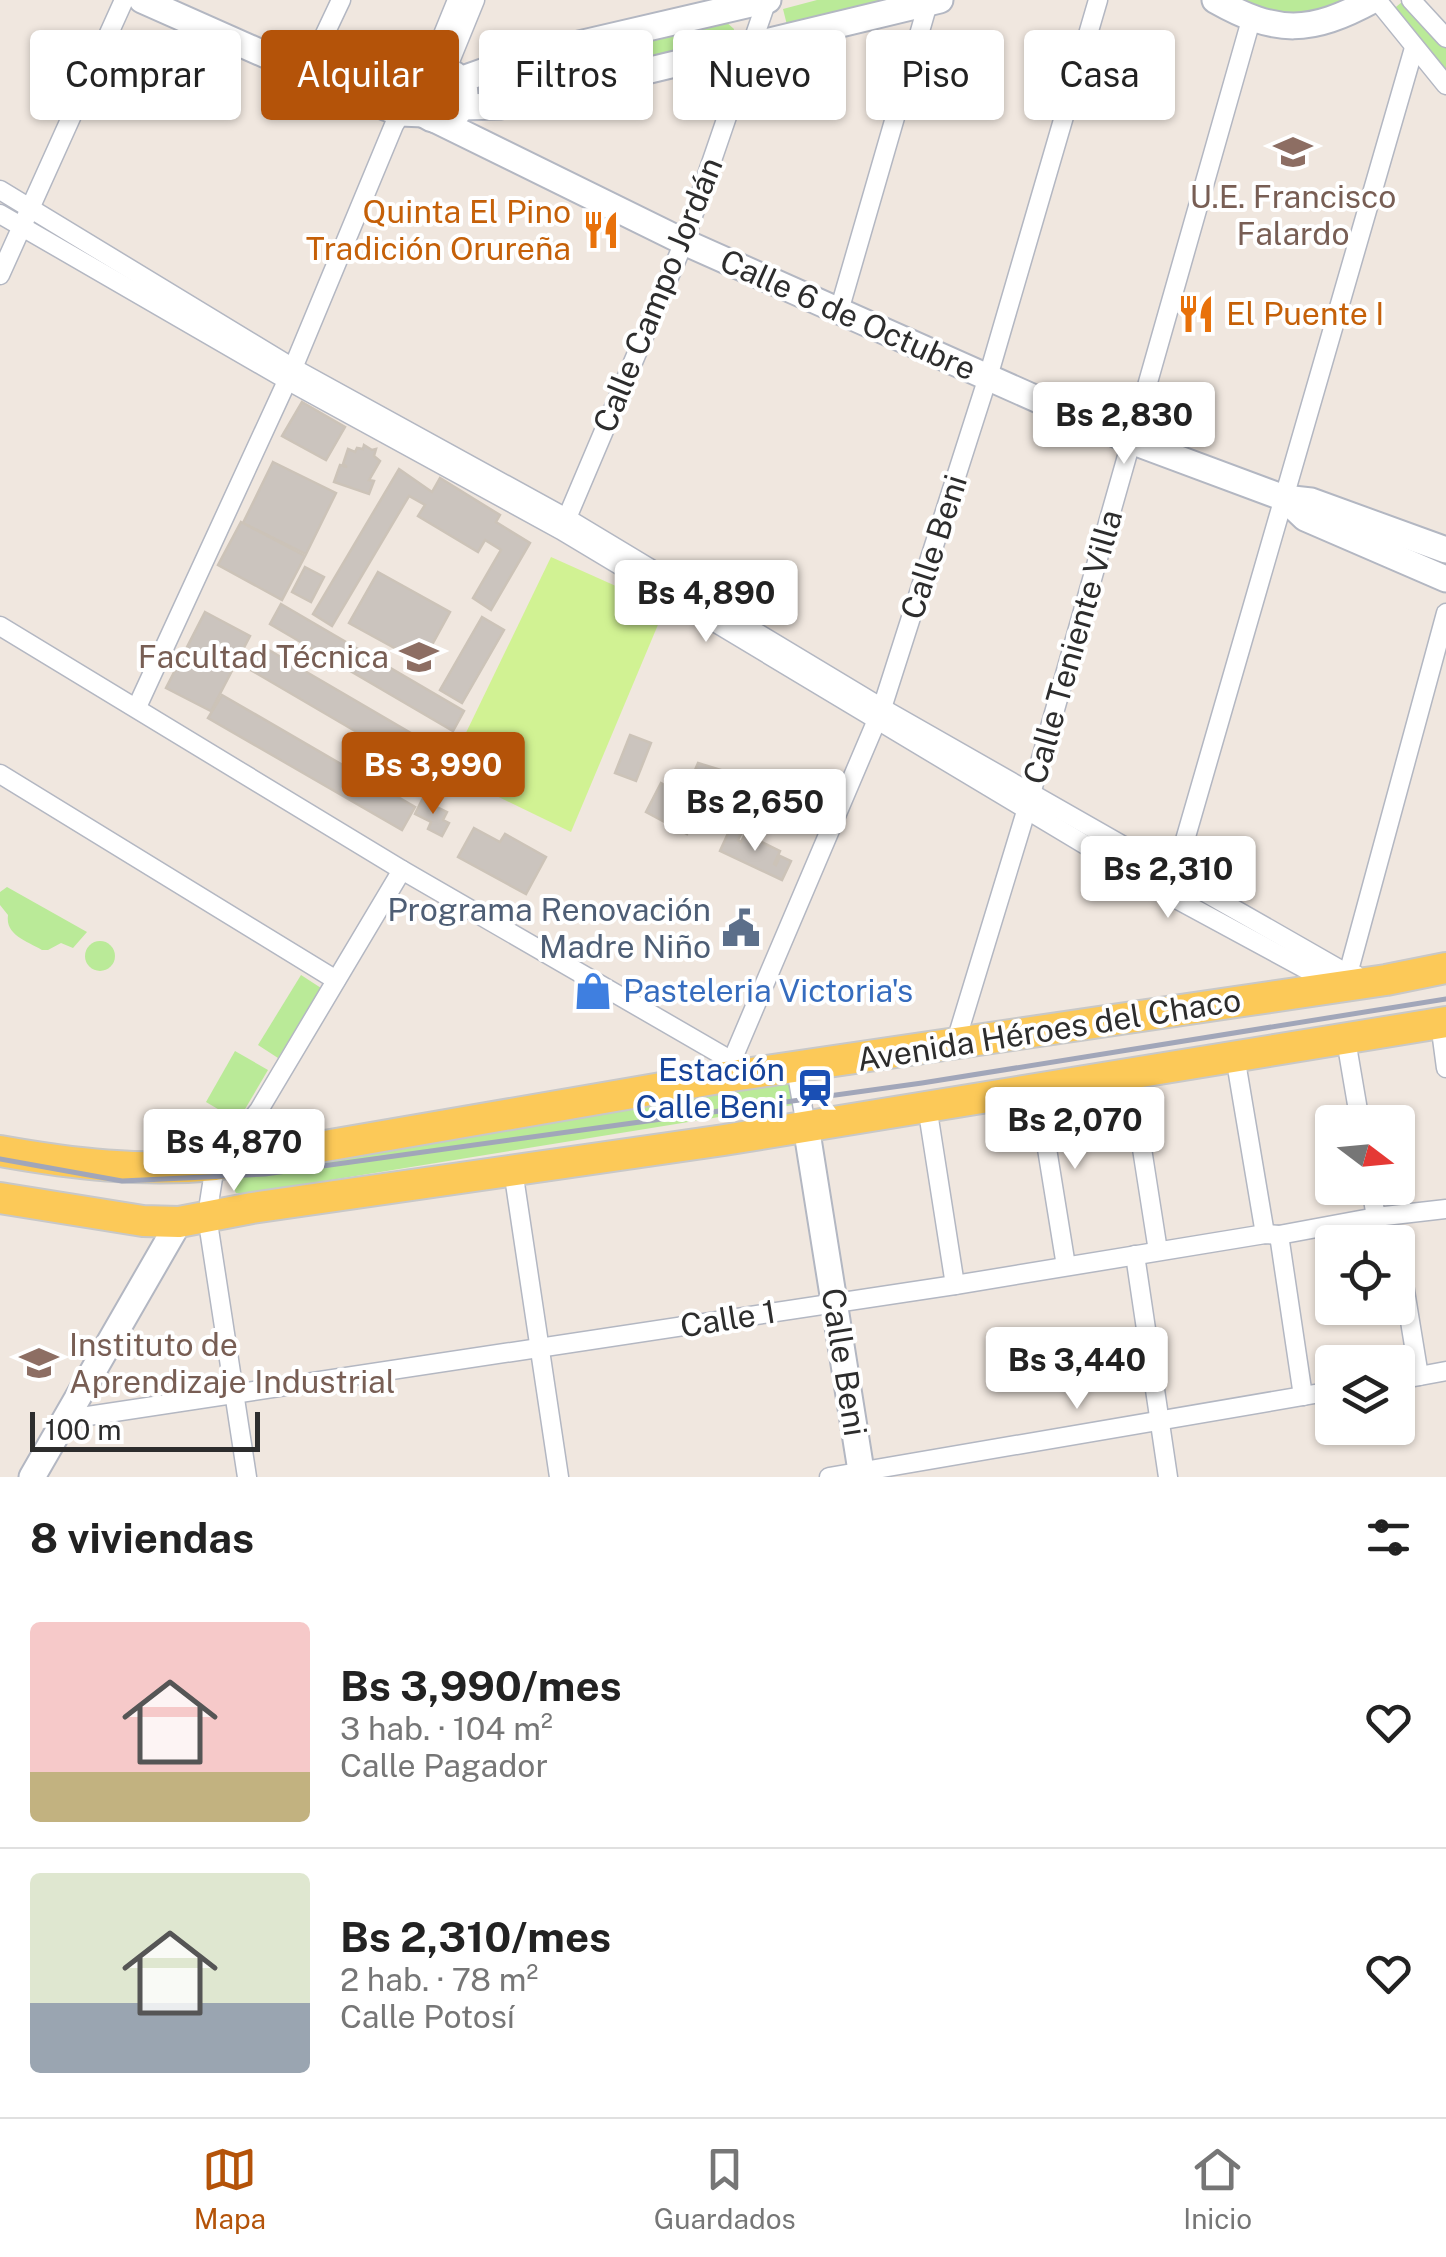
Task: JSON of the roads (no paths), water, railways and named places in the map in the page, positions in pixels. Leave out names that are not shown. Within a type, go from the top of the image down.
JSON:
[{"type":"main road","name":"Avenida Héroes del Chaco","points":[[0,1150],[109,1167],[215,1165],[737,1071],[796,1069],[1343,980],[1386,980],[1446,968]]},
{"type":"main road","name":"Avenida Héroes del Chaco","points":[[0,1198],[144,1221],[193,1219],[806,1126],[1443,1022]]},
{"type":"main road","points":[[193,1219],[215,1165]]},
{"type":"street","points":[[0,275],[124,0]]},
{"type":"street","points":[[142,0],[261,54]]},
{"type":"street","points":[[327,30],[341,0]]},
{"type":"street","points":[[450,30],[457,0]]},
{"type":"street","points":[[459,38],[475,0]]},
{"type":"street","points":[[459,86],[526,56],[767,0]]},
{"type":"street","name":"Calle Campo Jordán","points":[[757,30],[767,0]]},
{"type":"street","name":"Calle Beni","points":[[737,1071],[878,713],[988,377],[1098,0]]},
{"type":"street","points":[[1215,0],[1251,20],[1294,26],[1337,19],[1375,0],[1446,85]]},
{"type":"street","points":[[1412,0],[1446,38]]},
{"type":"street","points":[[811,30],[932,1],[840,311]]},
{"type":"street","name":"Calle Teniente Villa","points":[[956,1042],[1030,800],[1251,20]]},
{"type":"street","points":[[1171,886],[1414,48]]},
{"type":"street","points":[[459,100],[501,106],[673,64]]},
{"type":"street","points":[[136,707],[290,374],[422,120]]},
{"type":"street","name":"Calle 6 de Octubre","points":[[456,120],[474,139],[684,242],[1131,441],[1284,498]]},
{"type":"street","name":"Calle Campo Jordán","points":[[564,524],[684,242],[726,120]]},
{"type":"street","points":[[0,190],[290,374]]},
{"type":"street","points":[[0,214],[564,524],[1171,886],[1343,980],[1446,613]]},
{"type":"street","points":[[1284,498],[1312,501],[1446,550]]},
{"type":"street","points":[[1284,498],[1305,518],[1446,579]]},
{"type":"street","points":[[0,626],[737,1071]]},
{"type":"street","points":[[0,774],[336,980]]},
{"type":"street","points":[[215,1165],[258,1110],[402,870]]},
{"type":"street","points":[[1443,1022],[1446,1068]]},
{"type":"street","points":[[1346,1040],[1357,1105]]},
{"type":"street","points":[[1235,1056],[1302,1396]]},
{"type":"street","name":"Calle Beni","points":[[796,1069],[862,1475]]},
{"type":"street","points":[[1130,1072],[1158,1250]]},
{"type":"street","points":[[1037,1087],[1066,1266]]},
{"type":"street","points":[[926,1106],[955,1284]]},
{"type":"street","points":[[513,1170],[558,1477]]},
{"type":"street","points":[[1379,1205],[1388,1225]]},
{"type":"street","name":"Calle 1","points":[[68,1419],[1446,1208]]},
{"type":"street","points":[[193,1219],[235,1396],[247,1477]]},
{"type":"street","points":[[32,1477],[193,1219]]},
{"type":"street","points":[[1135,1255],[1168,1477]]},
{"type":"street","points":[[1410,1325],[1419,1376]]},
{"type":"street","points":[[1415,1377],[1446,1372]]},
{"type":"street","points":[[829,1477],[862,1475],[1315,1394]]},
{"type":"railway","points":[[0,1159],[122,1181],[265,1174],[922,1083],[1446,999]]},
{"type":"place","name":"U.E. Francisco Falardo","points":[[1293,152]]},
{"type":"place","name":"Quinta El Pino Tradición Orureña","points":[[601,230]]},
{"type":"place","name":"El Puente I","points":[[1196,314]]},
{"type":"place","name":"Facultad Técnica","points":[[419,657]]},
{"type":"place","name":"Programa Renovación Madre Niño","points":[[741,928]]},
{"type":"place","name":"Pasteleria Victoria's","points":[[593,991]]},
{"type":"place","name":"Estación Calle Beni","points":[[815,1088]]},
{"type":"place","name":"Instituto de Aprendizaje Industrial","points":[[39,1363]]}]
